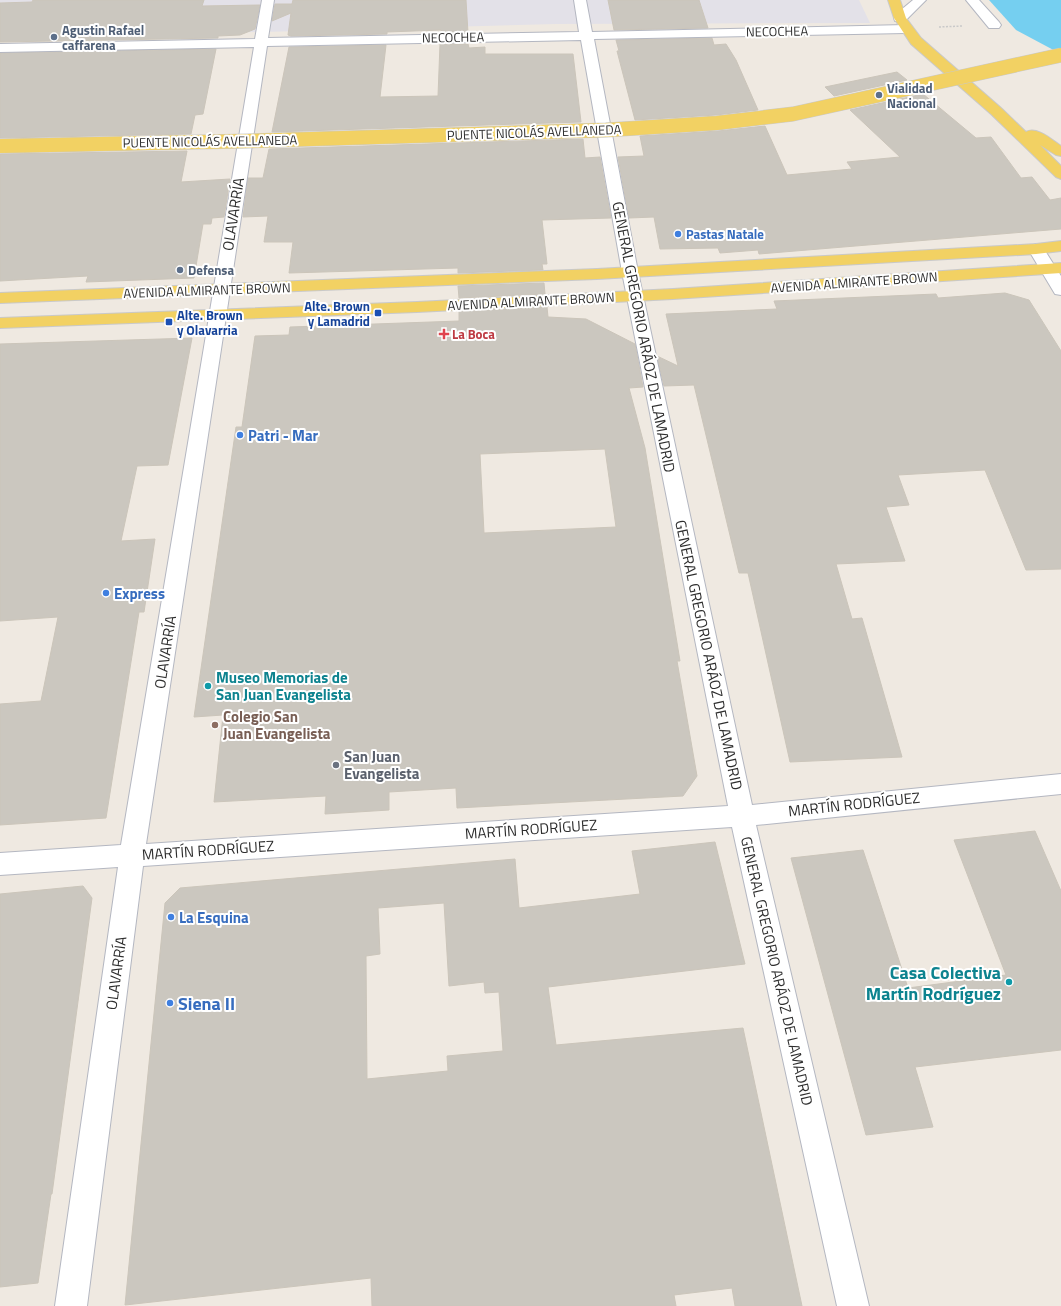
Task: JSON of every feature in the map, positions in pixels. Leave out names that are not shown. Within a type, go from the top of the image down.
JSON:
[{"type":"main road","points":[[894,0],[903,23],[926,50],[996,111],[1061,174]]},
{"type":"main road","name":"PUENTE NICOLÁS AVELLANEDA","points":[[0,146],[606,130],[732,122],[792,114],[1061,55]]},
{"type":"main road","points":[[996,111],[1061,152]]},
{"type":"main road","name":"AVENIDA ALMIRANTE BROWN","points":[[0,298],[630,272],[1036,249],[1061,246]]},
{"type":"main road","name":"AVENIDA ALMIRANTE BROWN","points":[[0,323],[636,296],[1055,268]]},
{"type":"street","name":"OLAVARRÍA","points":[[71,1306],[132,854],[268,0]]},
{"type":"street","name":"GENERAL GREGORIO ARÁOZ DE LAMADRID","points":[[580,0],[630,272],[742,816],[853,1306]]},
{"type":"street","points":[[903,23],[920,0]]},
{"type":"street","points":[[972,0],[994,25]]},
{"type":"street","name":"NECOCHEA","points":[[0,48],[586,35],[903,23]]},
{"type":"street","points":[[1036,249],[1055,268],[1061,290]]},
{"type":"street","name":"MARTÍN RODRÍGUEZ","points":[[0,864],[132,854],[742,816],[1061,784]]},
{"type":"path","points":[[903,23],[994,25]]},
{"type":"shaded area","points":[[0,0],[859,0],[870,23],[556,24],[0,39]]},
{"type":"water","points":[[989,0],[1061,0],[1061,54],[1016,30]]},
{"type":"building","points":[[33,0],[204,0],[202,6],[260,5],[255,29],[240,35],[218,36],[218,38],[0,42],[0,3],[32,2]]},
{"type":"building","points":[[293,0],[466,0],[468,33],[441,33],[441,30],[387,32],[387,34],[291,36],[288,35],[291,13],[272,21],[275,4],[292,4]]},
{"type":"building","points":[[608,0],[699,0],[708,28],[614,30]]},
{"type":"building","points":[[712,38],[714,45],[726,44],[736,60],[758,110],[716,115],[635,120],[617,51],[619,51],[616,40]]},
{"type":"building","points":[[440,44],[468,44],[469,48],[485,47],[485,54],[573,54],[581,122],[272,132],[289,47],[386,45],[380,97],[438,96]]},
{"type":"building","points":[[216,49],[203,114],[195,115],[191,134],[0,138],[0,53]]},
{"type":"building","points":[[897,72],[907,80],[834,96],[825,87]]},
{"type":"building","points":[[923,94],[976,138],[991,137],[1021,178],[1032,177],[1050,200],[1061,198],[1061,229],[759,254],[758,250],[720,253],[718,248],[660,249],[654,217],[629,218],[618,157],[644,156],[640,136],[718,131],[765,126],[787,175],[852,169],[847,162],[900,157],[850,110]]},
{"type":"building","points":[[583,139],[585,158],[600,157],[611,218],[542,220],[547,264],[542,264],[543,270],[458,273],[458,268],[289,273],[293,242],[264,242],[268,216],[243,217],[248,178],[263,178],[269,149]]},
{"type":"building","points":[[187,151],[181,182],[230,179],[224,217],[212,218],[211,224],[203,224],[194,278],[86,282],[88,276],[0,281],[0,154]]},
{"type":"building","points":[[544,283],[545,294],[459,298],[458,286]]},
{"type":"building","points":[[1005,293],[1029,300],[1061,351],[1061,569],[1026,570],[985,470],[898,475],[909,505],[886,507],[905,561],[836,564],[852,619],[862,618],[902,757],[790,762],[748,573],[739,573],[694,385],[664,386],[657,356],[678,366],[666,314],[777,309],[774,301],[936,294],[938,298]]},
{"type":"building","points":[[547,307],[548,317],[586,319],[635,344],[643,387],[629,388],[645,448],[680,661],[677,661],[697,776],[683,796],[457,808],[456,788],[389,792],[389,810],[325,814],[326,796],[214,802],[223,715],[194,717],[236,427],[242,427],[255,336],[289,335],[290,327],[459,321],[459,311]],"holes":[[[605,449],[616,527],[484,533],[480,454]]]},
{"type":"building","points":[[192,338],[168,465],[137,466],[121,541],[155,539],[144,612],[139,612],[106,818],[0,825],[0,704],[41,701],[58,617],[0,621],[0,344]]},
{"type":"building","name":"Casa Colectiva Martín Rodríguez","points":[[1035,831],[1061,891],[1061,1050],[915,1067],[933,1127],[866,1135],[791,858],[863,850],[908,988],[1006,975],[954,840]]},
{"type":"building","points":[[715,842],[745,964],[548,987],[556,1045],[743,1028],[802,1306],[735,1306],[732,1288],[674,1295],[676,1306],[372,1306],[371,1278],[125,1305],[165,903],[180,888],[515,859],[519,908],[640,894],[632,851]],"holes":[[[444,903],[449,986],[484,982],[485,993],[499,992],[503,1051],[447,1056],[448,1071],[367,1079],[366,956],[380,954],[378,908]]]},
{"type":"building","points":[[83,886],[92,898],[52,1194],[38,1283],[0,1287],[0,894]]},
{"type":"place","name":"Agustin Rafael caffarena","points":[[54,37]]},
{"type":"place","name":"Vialidad Nacional","points":[[879,95]]},
{"type":"place","name":"Pastas Natale","points":[[678,234]]},
{"type":"place","name":"Defensa","points":[[180,270]]},
{"type":"place","name":"Alte. Brown y Lamadrid","points":[[378,313]]},
{"type":"place","name":"Alte. Brown y Olavarria","points":[[169,322]]},
{"type":"place","name":"La Boca","points":[[444,334]]},
{"type":"place","name":"Patri - Mar","points":[[240,435]]},
{"type":"place","name":"Express","points":[[106,593]]},
{"type":"place","name":"Museo Memorias de San Juan Evangelista","points":[[208,686]]},
{"type":"place","name":"Colegio San Juan Evangelista","points":[[215,725]]},
{"type":"place","name":"San Juan Evangelista","points":[[336,765]]},
{"type":"place","name":"La Esquina","points":[[171,917]]},
{"type":"place","name":"Casa Colectiva Martín Rodríguez","points":[[1009,982]]},
{"type":"place","name":"Siena II","points":[[170,1003]]}]
